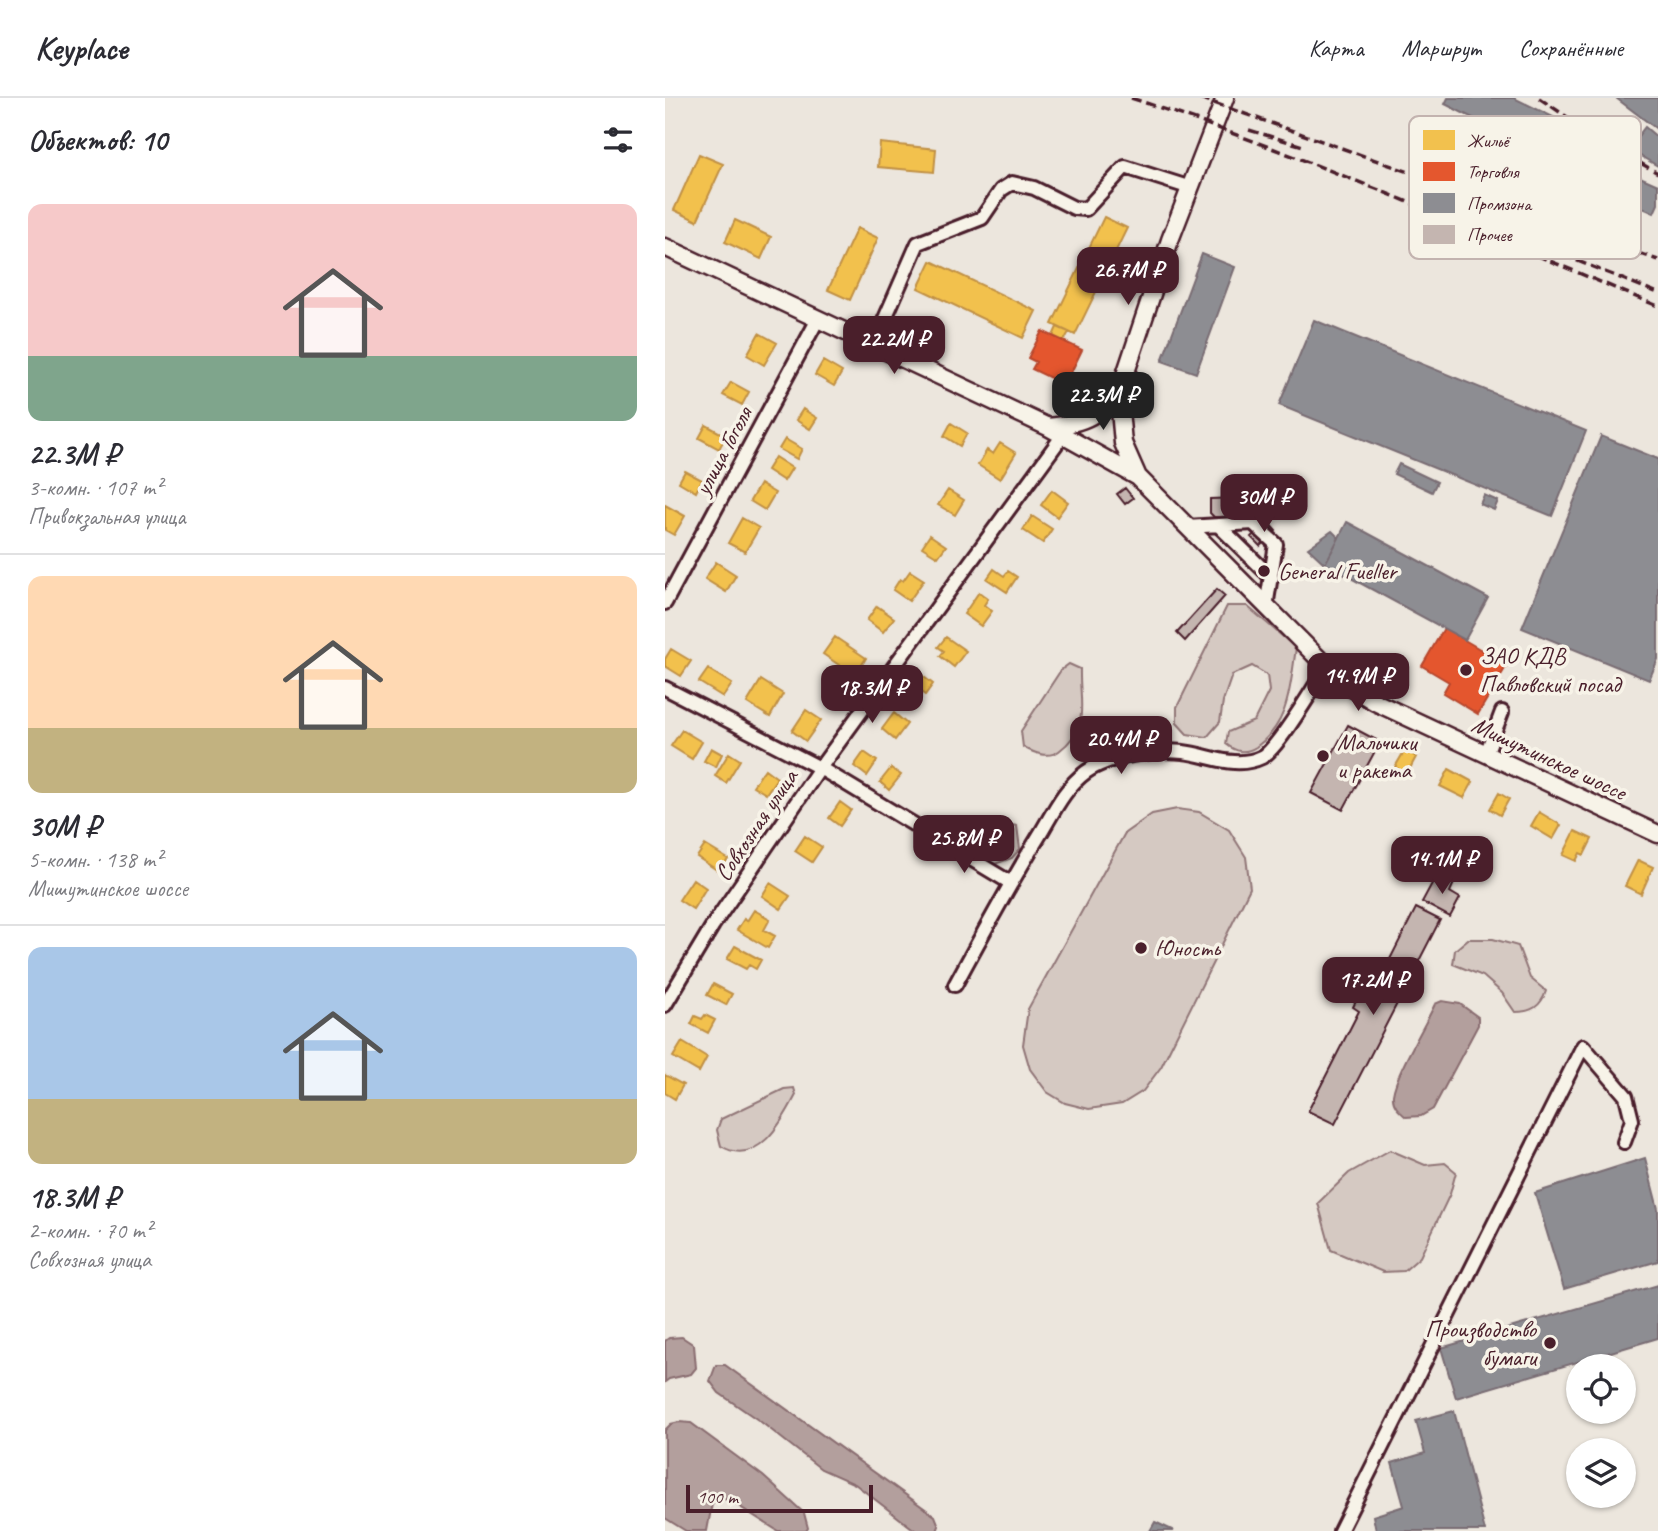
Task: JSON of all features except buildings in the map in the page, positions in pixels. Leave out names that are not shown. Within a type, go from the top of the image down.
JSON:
[{"type":"main road","points":[[1138,477],[1123,443],[1120,410],[1123,381],[1170,240],[1224,98]]},
{"type":"main road","points":[[665,247],[1048,427],[1138,477]]},
{"type":"main road","points":[[1048,427],[1072,425],[1091,418],[1110,402],[1123,381]]},
{"type":"main road","name":"Мишутинское шоссе","points":[[1138,477],[1266,607],[1352,688],[1375,702],[1658,834]]},
{"type":"street","points":[[873,345],[918,243],[982,218],[1001,190],[1012,183],[1034,188],[1074,208],[1086,209],[1125,167],[1191,188]]},
{"type":"street","name":"улица Гоголя","points":[[665,603],[818,319]]},
{"type":"street","name":"Совхозная улица","points":[[665,1005],[670,986],[820,768],[1063,435]]},
{"type":"street","points":[[1187,527],[1253,523],[1276,544],[1266,607]]},
{"type":"street","points":[[1219,525],[1272,578]]},
{"type":"street","points":[[955,985],[1011,883],[1069,786],[1088,770],[1127,756],[1183,752],[1220,761],[1244,762],[1264,756],[1281,736],[1327,667]]},
{"type":"street","points":[[665,688],[820,768],[1011,883]]},
{"type":"street","points":[[1486,754],[1502,712]]},
{"type":"street","points":[[1340,1531],[1583,1046],[1626,1096],[1632,1120],[1624,1142]]},
{"type":"shaded area","points":[[1227,606],[1247,606],[1296,648],[1287,703],[1276,727],[1256,747],[1244,751],[1226,744],[1228,732],[1254,721],[1269,691],[1267,675],[1252,666],[1232,675],[1223,701],[1220,722],[1207,737],[1187,734],[1177,723],[1177,707]]},
{"type":"shaded area","points":[[1069,664],[1080,669],[1081,714],[1076,733],[1055,753],[1046,755],[1023,747],[1021,731],[1061,670]]},
{"type":"shaded area","name":"Юность","points":[[1177,809],[1199,812],[1229,830],[1246,857],[1250,888],[1161,1067],[1143,1091],[1122,1104],[1089,1109],[1065,1103],[1047,1092],[1030,1069],[1023,1045],[1028,1009],[1125,833],[1152,814]]},
{"type":"shaded area","points":[[970,819],[1017,826],[1020,849],[1012,858],[995,864],[974,855],[953,839],[956,826]]},
{"type":"shaded area","points":[[1468,939],[1493,939],[1518,946],[1530,978],[1546,991],[1538,1005],[1531,1010],[1515,1012],[1502,993],[1483,976],[1453,964],[1455,950]]},
{"type":"shaded area","points":[[1442,1001],[1460,1004],[1478,1017],[1478,1025],[1433,1109],[1421,1116],[1406,1117],[1394,1102],[1395,1086],[1435,1004]]},
{"type":"shaded area","points":[[794,1088],[796,1095],[776,1129],[757,1147],[734,1151],[721,1146],[717,1130],[721,1119],[784,1089]]},
{"type":"shaded area","points":[[1390,1150],[1425,1165],[1445,1163],[1456,1172],[1450,1194],[1420,1257],[1404,1271],[1383,1272],[1331,1250],[1318,1203],[1349,1173]]},
{"type":"shaded area","points":[[682,1337],[694,1345],[696,1368],[691,1374],[665,1382],[665,1341]]},
{"type":"shaded area","points":[[716,1365],[725,1365],[935,1516],[939,1526],[937,1531],[916,1531],[855,1484],[821,1469],[719,1393],[710,1381]]},
{"type":"shaded area","points":[[691,1423],[763,1476],[804,1513],[808,1528],[806,1531],[778,1531],[729,1500],[718,1498],[712,1504],[707,1531],[686,1531],[665,1518],[665,1430],[671,1424]]},
{"type":"railway","points":[[1131,98],[1264,145],[1409,203]]},
{"type":"railway","points":[[1200,98],[1409,172]]},
{"type":"railway","points":[[1539,98],[1566,116]]},
{"type":"railway","points":[[1249,130],[1303,146]]},
{"type":"railway","points":[[1641,163],[1658,173]]},
{"type":"railway","points":[[1641,254],[1658,260]]},
{"type":"railway","points":[[1546,259],[1658,306]]},
{"type":"railway","points":[[1573,259],[1658,293]]},
{"type":"place","name":"General Fueller","points":[[1264,571]]},
{"type":"place","name":"ЗАО КДВ Павловский посад","points":[[1466,670]]},
{"type":"place","name":"Мальчики и ракета","points":[[1323,756]]},
{"type":"place","name":"Юность","points":[[1141,948]]},
{"type":"place","name":"Производство бумаги","points":[[1550,1343]]}]
